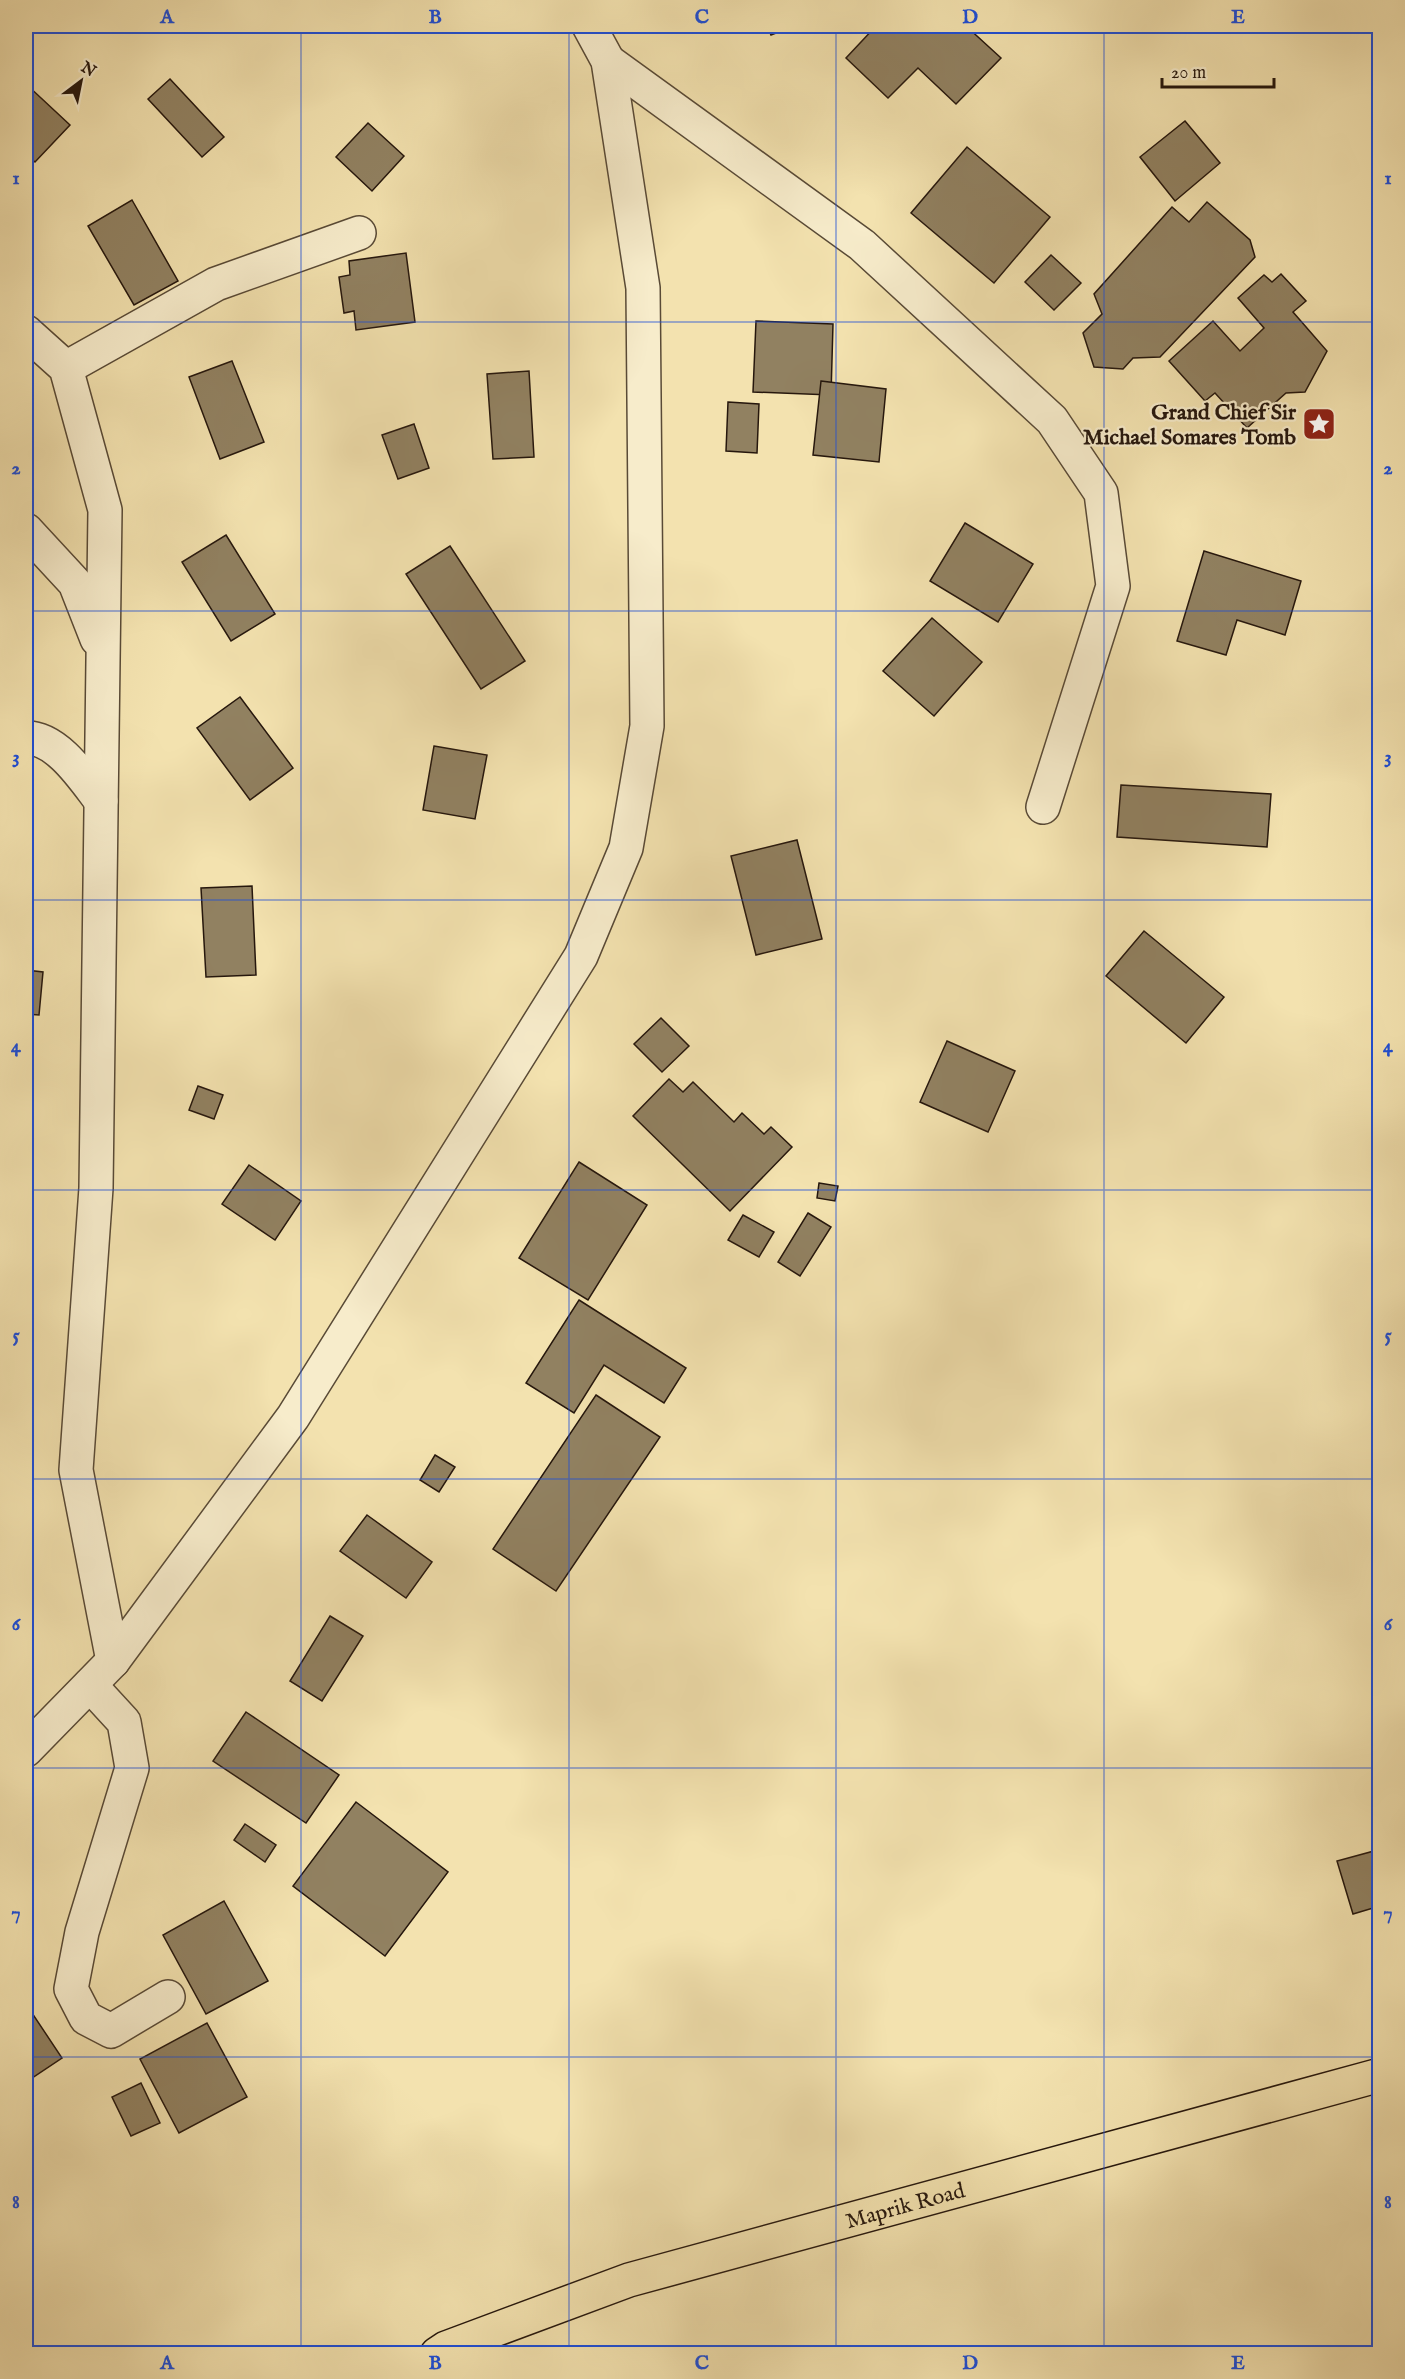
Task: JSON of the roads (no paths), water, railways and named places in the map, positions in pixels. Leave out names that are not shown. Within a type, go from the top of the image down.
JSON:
[{"type":"main road","name":"Maprik Road","points":[[436,2354],[446,2348],[629,2280],[1380,2075]]},
{"type":"street","points":[[26,1750],[113,1661],[305,1397],[581,956],[626,848],[647,726],[643,288],[608,62],[589,26]]},
{"type":"street","points":[[608,62],[862,245],[1052,420],[1101,493],[1113,586],[1044,807]]},
{"type":"street","points":[[66,368],[216,284],[359,233]]},
{"type":"street","points":[[26,332],[66,368],[105,510],[96,1188],[76,1470],[113,1661]]},
{"type":"street","points":[[26,530],[75,583],[103,655]]},
{"type":"street","points":[[26,738],[36,738],[71,762],[101,801]]},
{"type":"street","points":[[90,1685],[124,1722],[132,1768],[82,1932],[71,1989],[86,2018],[111,2031],[168,1997]]},
{"type":"place","name":"Grand Chief Sir Michael Somares Tomb","points":[[1319,424]]}]
